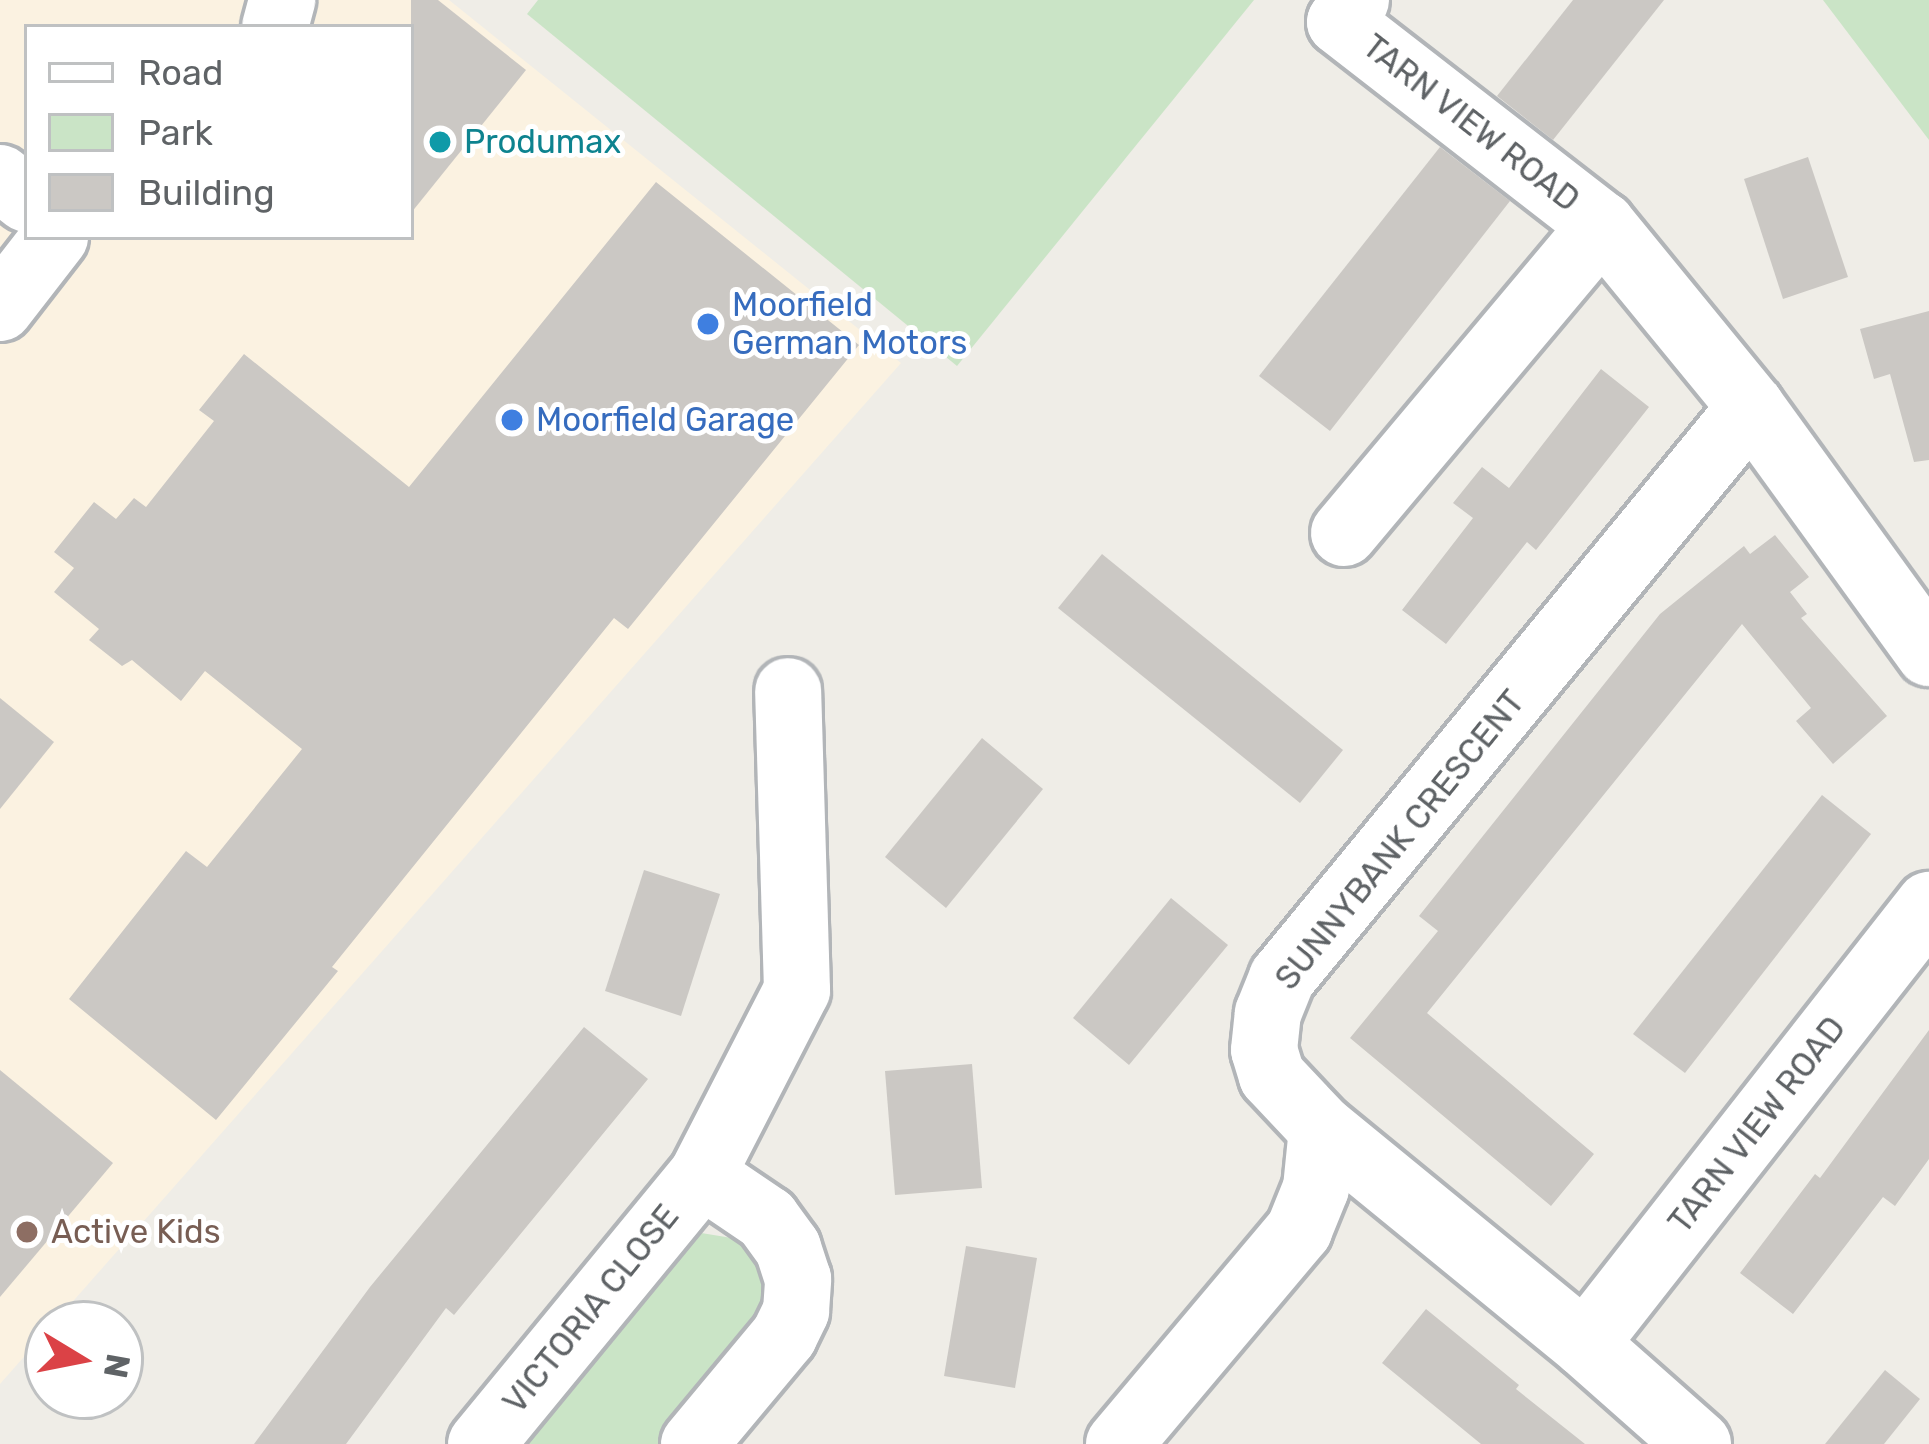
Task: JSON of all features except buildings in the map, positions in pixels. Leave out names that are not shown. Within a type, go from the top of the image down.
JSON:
[{"type":"street","name":"TARN VIEW ROAD","points":[[1348,11],[1602,224],[1751,407],[1929,653]]},
{"type":"street","points":[[0,178],[24,197]]},
{"type":"street","name":"TARN VIEW ROAD","points":[[1344,533],[1602,224]]},
{"type":"street","points":[[0,308],[53,240]]},
{"type":"street","name":"SUNNYBANK CRESCENT","points":[[1698,1444],[1585,1343],[1322,1129],[1272,1076],[1264,1049],[1268,1012],[1282,978],[1751,407]]},
{"type":"street","name":"VICTORIA CLOSE","points":[[481,1444],[702,1174],[796,990],[788,691]]},
{"type":"street","name":"TARN VIEW ROAD","points":[[1585,1343],[1929,905]]},
{"type":"street","points":[[1119,1444],[1299,1231],[1316,1188],[1322,1129]]},
{"type":"street","name":"VICTORIA CLOSE","points":[[694,1444],[784,1336],[796,1311],[798,1280],[788,1248],[767,1220],[702,1174]]},
{"type":"shaded area","points":[[0,0],[449,0],[901,363],[74,1300],[24,1300],[24,1357],[0,1384]]},
{"type":"green space","points":[[538,0],[1254,0],[957,366],[527,14]]},
{"type":"green space","points":[[1823,0],[1929,0],[1929,140]]},
{"type":"green space","points":[[689,1231],[738,1239],[755,1252],[767,1271],[766,1324],[663,1444],[504,1444]]},
{"type":"place","name":"Produmax","points":[[440,142]]},
{"type":"place","name":"Moorfield German Motors","points":[[708,324]]},
{"type":"place","name":"Moorfield Garage","points":[[512,420]]},
{"type":"place","name":"Active Kids","points":[[27,1232]]}]
